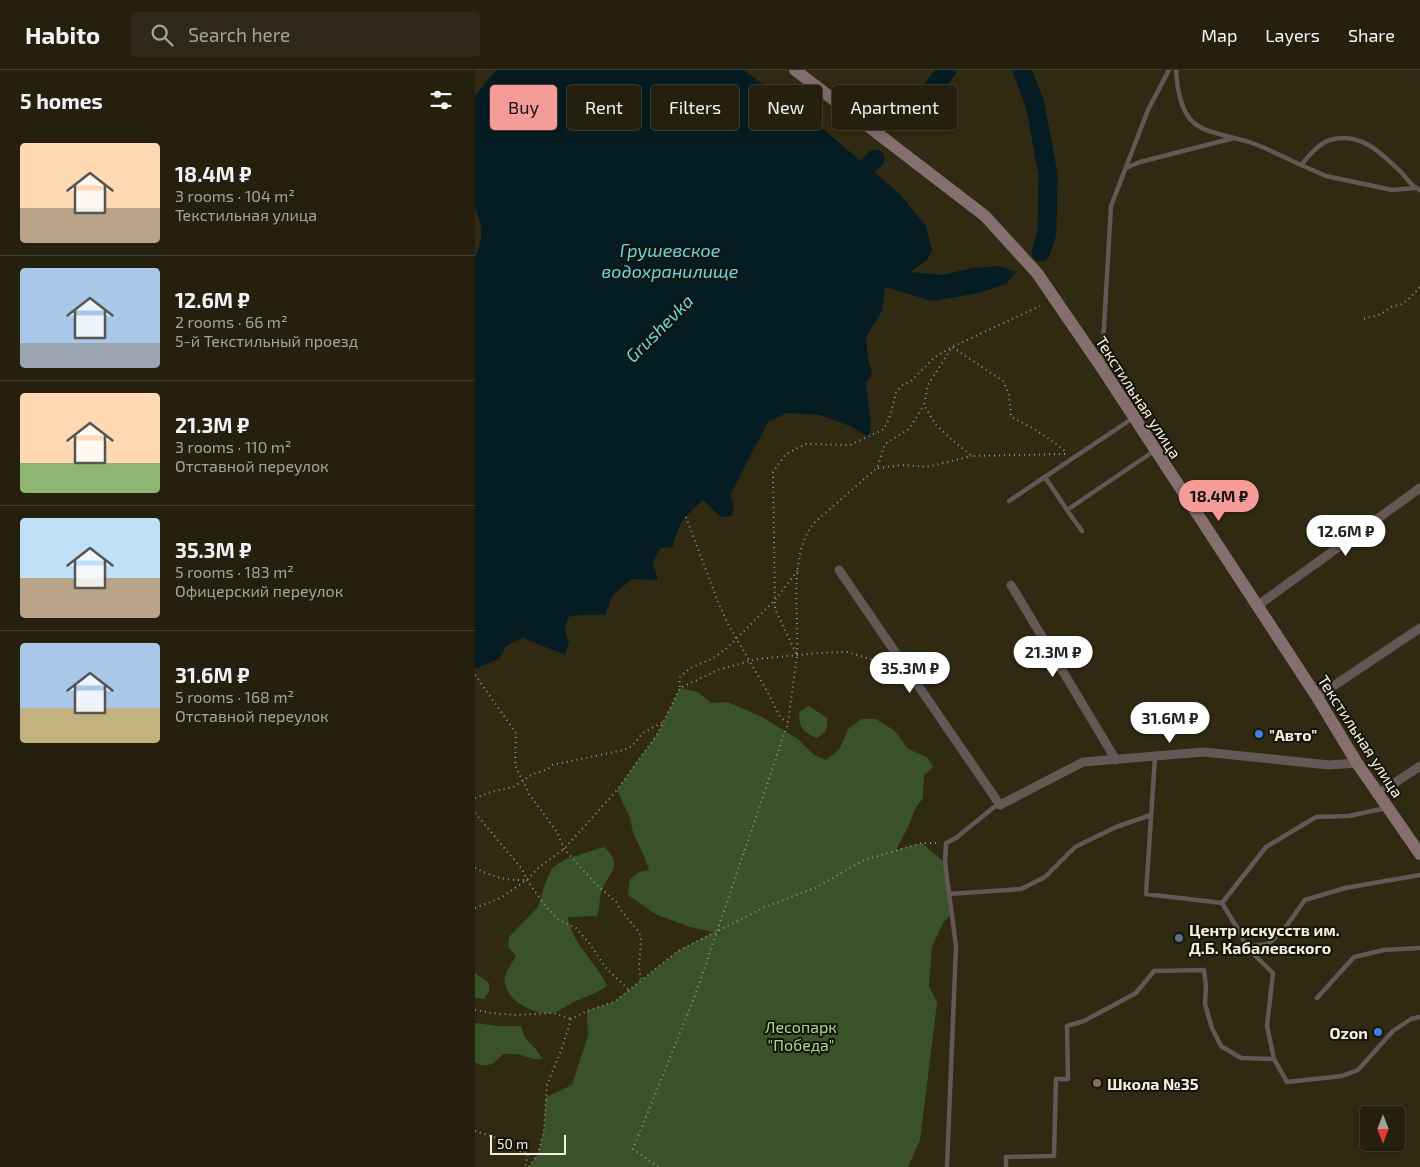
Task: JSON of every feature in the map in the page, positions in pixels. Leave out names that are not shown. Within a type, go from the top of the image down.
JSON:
[{"type":"main road","name":"Текстильная улица","points":[[795,70],[985,216],[1037,273],[1102,368],[1317,697],[1357,763],[1420,854]]},
{"type":"street","points":[[1257,606],[1420,488]]},
{"type":"street","points":[[839,570],[1000,804],[1083,762],[1204,752],[1329,765],[1357,763]]},
{"type":"street","points":[[1011,585],[1116,760]]},
{"type":"street","points":[[1317,697],[1420,628]]},
{"type":"street","points":[[1378,794],[1420,766]]},
{"type":"lane","points":[[1102,368],[1111,206],[1148,110],[1169,70]]},
{"type":"lane","points":[[1176,70],[1177,85],[1184,110],[1194,124],[1213,132],[1252,143],[1326,176],[1392,190],[1417,189]]},
{"type":"lane","points":[[1125,168],[1140,162],[1235,138]]},
{"type":"lane","points":[[1301,165],[1313,152],[1329,140],[1349,138],[1370,144],[1417,189]]},
{"type":"lane","points":[[1009,501],[1134,417]]},
{"type":"lane","points":[[1067,510],[1155,450]]},
{"type":"lane","points":[[1045,477],[1082,531]]},
{"type":"lane","points":[[1155,757],[1145,894],[1221,903]]},
{"type":"lane","points":[[947,1167],[956,946],[945,863],[946,843],[956,838],[1000,804]]},
{"type":"lane","points":[[1221,903],[1266,847],[1316,818],[1349,816],[1388,808]]},
{"type":"lane","points":[[949,894],[1021,889],[1045,878],[1075,848],[1116,827],[1151,815]]},
{"type":"lane","points":[[1246,947],[1268,944],[1282,932],[1305,900],[1345,888],[1420,875]]},
{"type":"lane","points":[[1221,903],[1241,934],[1246,947],[1273,973],[1267,1026],[1274,1059],[1287,1082],[1343,1076],[1358,1070],[1393,1031],[1411,1019],[1420,1017]]},
{"type":"lane","points":[[1317,998],[1354,957],[1384,950],[1420,948]]},
{"type":"lane","points":[[1006,1167],[1006,1156],[1054,1156],[1056,1079],[1069,1079],[1067,1026],[1084,1020],[1136,994],[1154,971],[1204,970],[1206,986],[1205,1004],[1211,1028],[1221,1046],[1241,1058],[1274,1059]]},
{"type":"path","points":[[1364,319],[1381,314],[1393,306],[1400,305],[1408,300],[1420,287]]},
{"type":"path","points":[[797,655],[775,609],[773,472],[786,454],[806,444],[850,444],[884,429],[889,419],[896,393],[935,357],[952,347],[1040,306]]},
{"type":"path","points":[[658,1167],[633,1148],[696,993],[788,723],[797,655],[797,587],[800,548],[806,533],[814,523],[877,468],[885,444],[909,429],[924,405],[928,385],[952,347]]},
{"type":"path","points":[[877,468],[904,465],[927,467],[972,456],[1068,454],[1050,438],[1033,427],[1011,417],[1009,395],[1003,382],[952,347]]},
{"type":"path","points":[[924,405],[936,425],[972,456]]},
{"type":"path","points":[[686,518],[718,602],[780,717],[788,723]]},
{"type":"path","points":[[475,908],[500,898],[527,880],[538,868],[564,849],[617,790],[658,734],[680,688],[679,678],[690,668],[712,659],[737,638],[775,600],[798,570]]},
{"type":"path","points":[[680,688],[718,670],[750,661],[797,655],[847,652],[880,662],[903,677]]},
{"type":"path","points":[[475,675],[517,733],[515,765],[529,794],[557,832],[564,849],[596,884],[616,902],[638,931],[641,937],[639,967],[641,981]]},
{"type":"path","points":[[475,798],[491,792],[513,788],[533,774],[543,772],[551,765],[624,750],[632,746],[643,733],[664,722]]},
{"type":"path","points":[[475,813],[522,869],[527,880],[547,907],[559,920],[575,928],[589,942],[606,968],[629,990]]},
{"type":"path","points":[[475,1010],[516,1015],[553,1013],[571,1019],[587,1011],[614,1002],[678,951],[765,907],[815,888],[863,860],[922,843],[946,843]]},
{"type":"path","points":[[475,868],[489,875],[511,881],[527,880]]},
{"type":"path","points":[[527,1167],[538,1154],[544,1129],[547,1085],[571,1019]]},
{"type":"path","points":[[475,1131],[506,1141],[518,1150],[528,1153],[527,1167]]},
{"type":"green space","name":"Лесопарк \"Победа\"","points":[[680,688],[698,692],[711,703],[727,702],[762,717],[798,739],[814,755],[826,760],[839,750],[849,728],[862,719],[876,719],[895,731],[908,749],[927,757],[933,767],[924,775],[923,798],[915,809],[896,850],[922,843],[945,863],[952,913],[943,923],[932,947],[929,986],[937,1003],[920,1140],[908,1167],[529,1167],[538,1154],[544,1129],[546,1097],[572,1085],[588,1036],[587,1011],[614,1002],[678,951],[714,932],[690,927],[657,915],[628,895],[630,879],[639,872],[649,870],[633,833],[630,818],[617,790],[658,733]]},
{"type":"green space","points":[[809,706],[827,718],[826,731],[816,738],[804,731],[800,721],[799,712]]},
{"type":"green space","points":[[604,847],[614,860],[614,865],[603,886],[597,916],[568,917],[574,936],[603,977],[607,986],[596,993],[573,1002],[561,1010],[551,1013],[536,1012],[513,998],[505,985],[506,974],[516,956],[508,947],[509,937],[538,907],[552,868],[566,859]]},
{"type":"green space","points":[[475,973],[489,983],[489,992],[484,999],[475,998]]},
{"type":"green space","points":[[475,1023],[521,1026],[525,1038],[543,1059],[534,1059],[517,1054],[503,1054],[497,1060],[487,1065],[475,1062]]},
{"type":"water","name":"Грушевское водохранилище","points":[[496,70],[744,70],[764,85],[749,85],[749,130],[822,128],[900,194],[926,226],[932,250],[927,260],[910,272],[942,275],[972,268],[1000,266],[1016,272],[1006,284],[979,293],[932,301],[885,287],[882,311],[866,337],[868,359],[872,374],[866,383],[871,422],[869,437],[850,426],[820,415],[787,413],[768,422],[730,495],[734,504],[732,516],[721,517],[703,500],[683,520],[673,547],[661,548],[653,562],[658,580],[632,579],[613,595],[605,615],[577,615],[568,617],[565,630],[569,642],[565,655],[523,638],[506,646],[499,659],[475,669],[475,257],[480,244],[481,232],[480,221],[475,208],[475,96]]},
{"type":"waterway","name":"Grushevka","points":[[935,85],[947,70]]},
{"type":"waterway","points":[[1022,70],[1035,104],[1048,174],[1047,233],[1041,252]]},
{"type":"waterway","name":"Grushevka","points":[[850,183],[875,159]]},
{"type":"place","name":"\"Авто\"","points":[[1259,734]]},
{"type":"place","name":"Центр искусств им. Д.Б. Кабалевского","points":[[1179,938]]},
{"type":"place","name":"Ozon","points":[[1378,1032]]},
{"type":"place","name":"Школа №35","points":[[1097,1083]]}]
